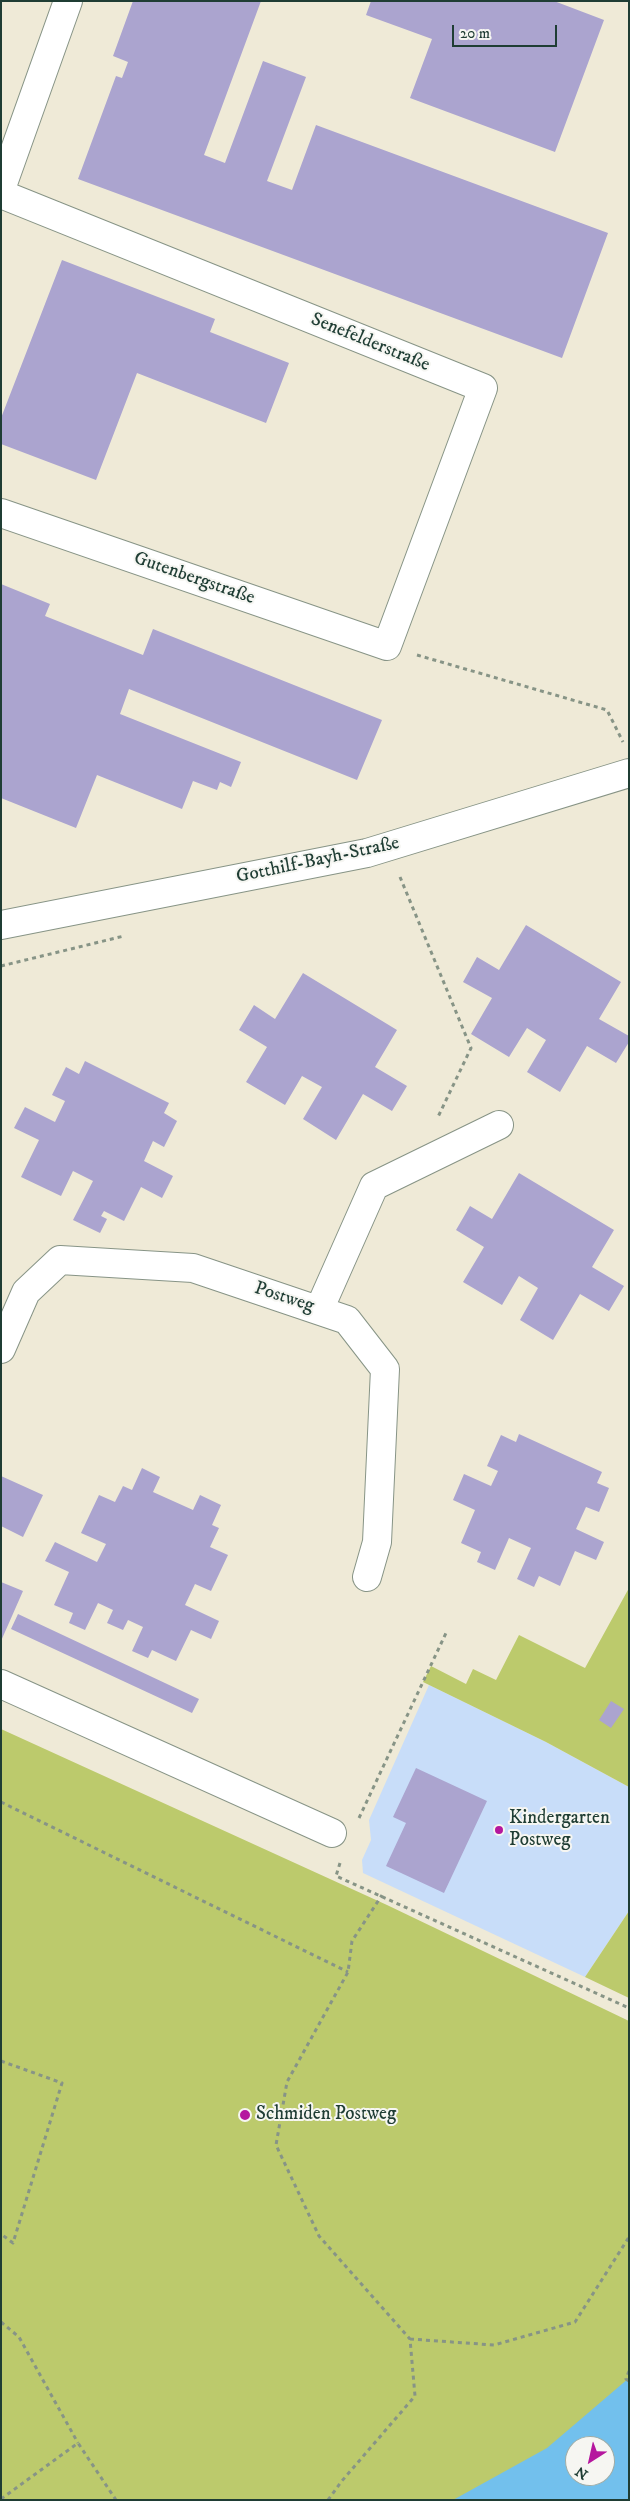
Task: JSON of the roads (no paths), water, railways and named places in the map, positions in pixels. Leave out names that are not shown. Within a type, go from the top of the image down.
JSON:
[{"type":"street","points":[[1,189],[68,1]]},
{"type":"street","name":"Senefelderstraße","points":[[1,194],[483,388],[387,646]]},
{"type":"street","name":"Gutenbergstraße","points":[[1,513],[387,646]]},
{"type":"street","name":"Gotthilf-Bayh-Straße","points":[[1,925],[367,853],[629,773]]},
{"type":"street","points":[[319,1310],[374,1186],[499,1125]]},
{"type":"street","name":"Postweg","points":[[1,1349],[26,1292],[60,1260],[192,1268],[347,1320],[385,1370],[377,1542],[367,1577]]},
{"type":"street","points":[[1,1684],[340,1836]]},
{"type":"water","points":[[629,2378],[629,2500],[453,2500],[547,2448]]},
{"type":"place","name":"Kindergarten Postweg","points":[[499,1830]]},
{"type":"place","name":"Schmiden Postweg","points":[[245,2115]]}]
